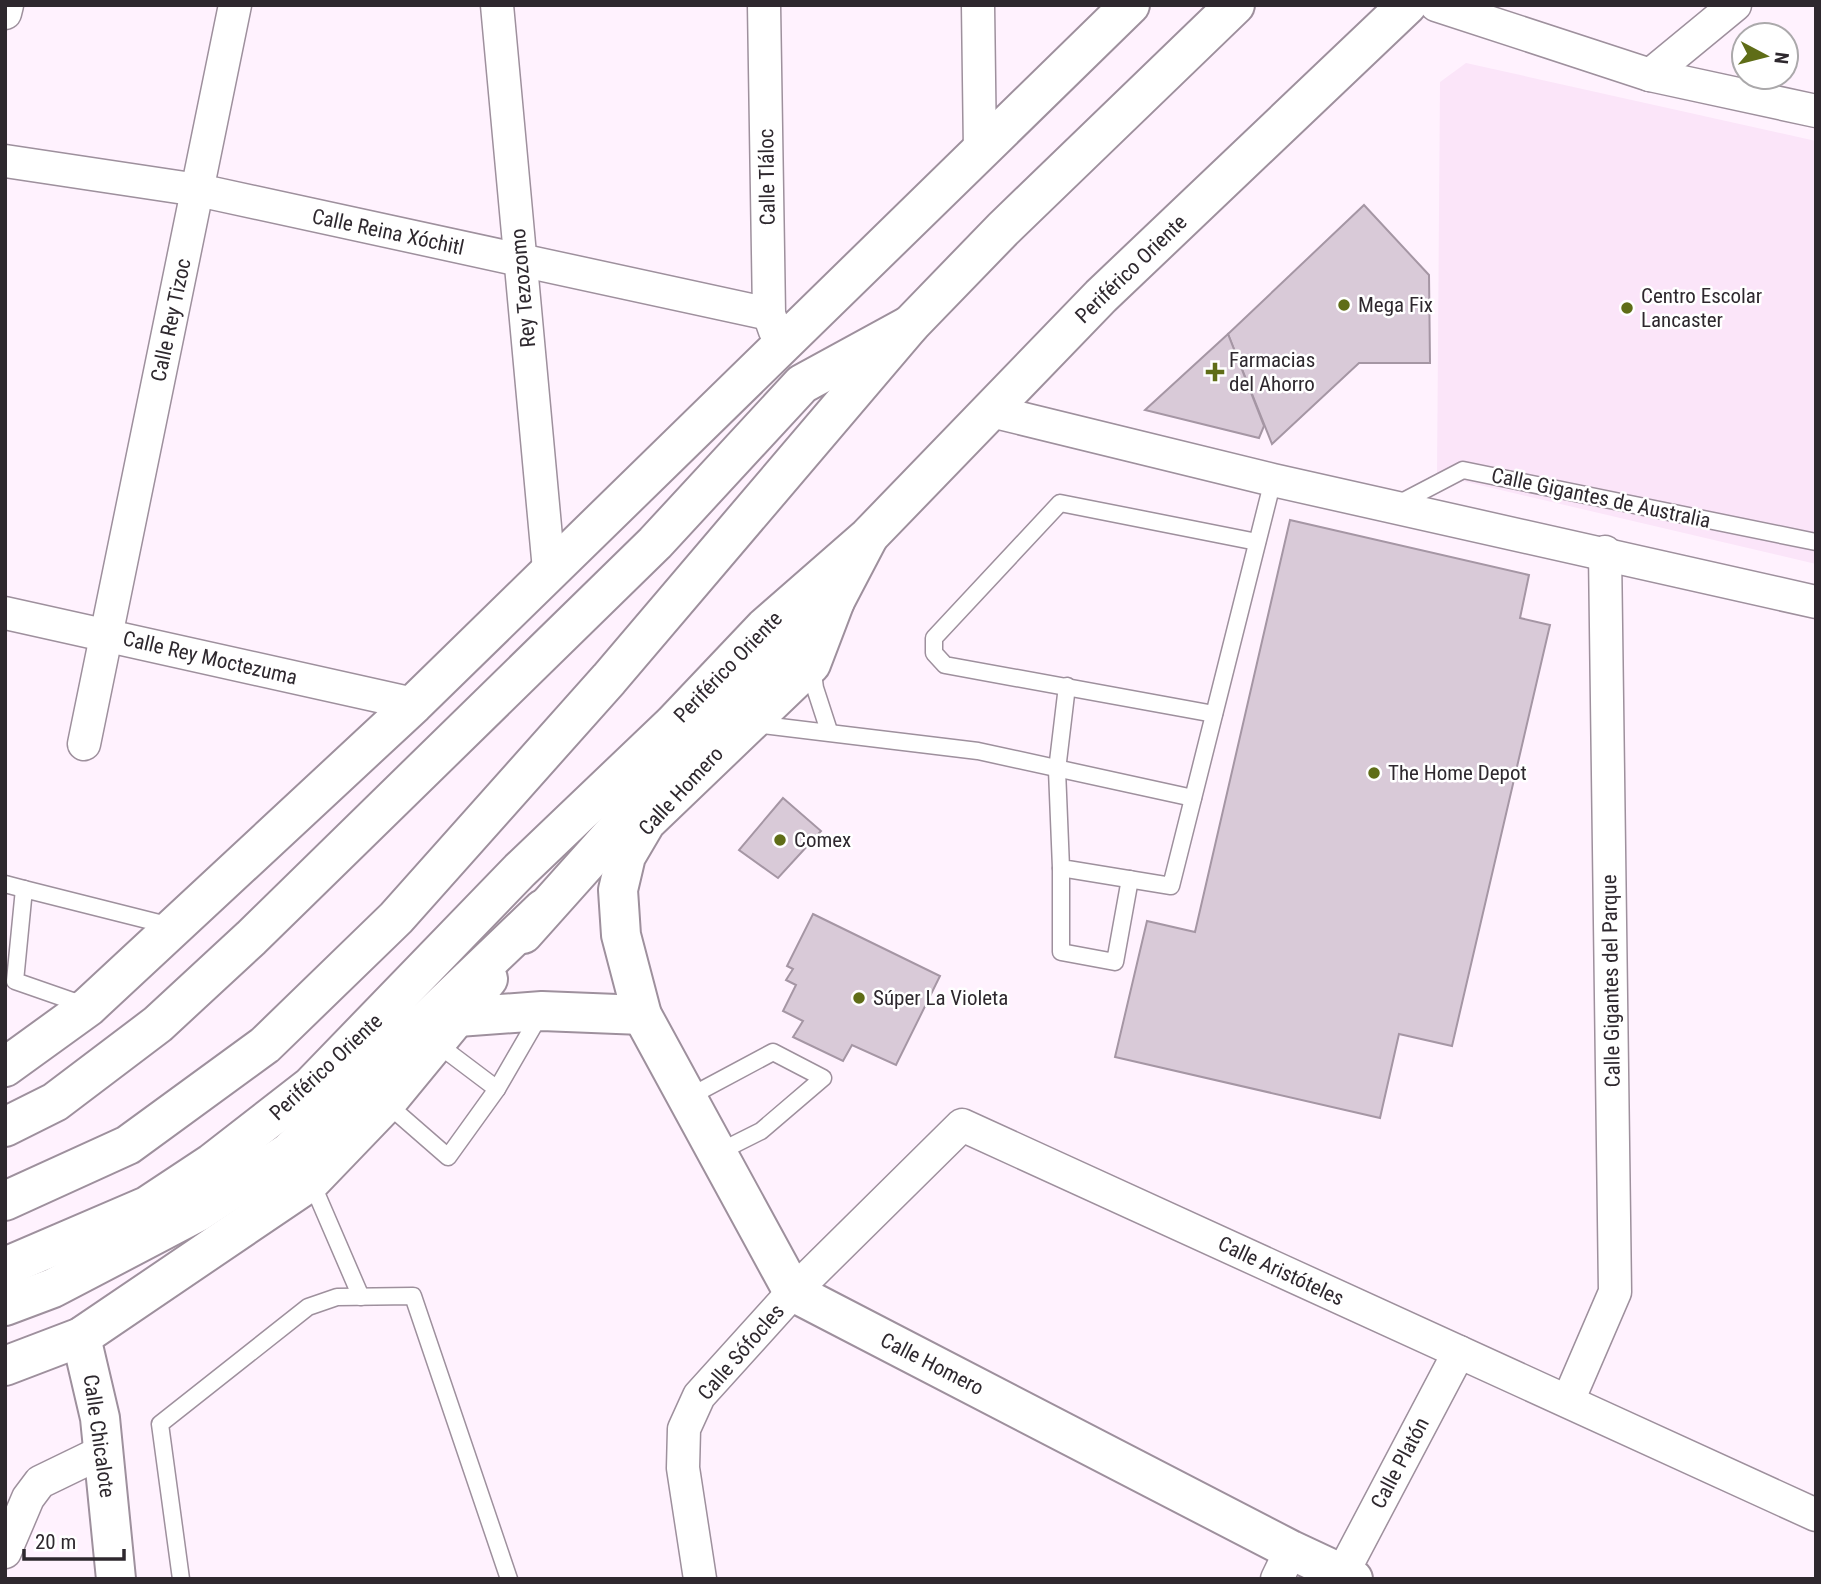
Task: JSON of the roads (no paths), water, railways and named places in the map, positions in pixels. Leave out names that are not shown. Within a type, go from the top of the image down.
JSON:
[{"type":"main road","points":[[5,1067],[88,1007],[414,704],[691,431],[775,330],[980,152],[1130,5]]},
{"type":"main road","points":[[5,1201],[139,1137],[265,1045],[396,919],[609,679],[911,324],[1003,229],[1235,5]]},
{"type":"main road","name":"Periférico Oriente","points":[[5,1267],[147,1206],[212,1163],[311,1086],[520,870],[673,723],[765,627],[868,537],[1101,296],[1407,5]]},
{"type":"main road","points":[[691,431],[802,384],[911,324]]},
{"type":"main road","points":[[5,1127],[55,1102],[159,1024],[251,939],[655,543],[802,384]]},
{"type":"main road","points":[[5,1306],[53,1288],[198,1212],[289,1152],[543,909],[835,601],[868,537]]},
{"type":"main road","name":"Calle Homero","points":[[835,601],[811,664],[646,822],[626,856],[618,890],[621,935],[642,1015],[793,1292],[1284,1565],[1347,1576]]},
{"type":"main road","points":[[5,1366],[81,1337],[311,1181],[386,1103],[543,909]]},
{"type":"main road","points":[[447,1030],[542,1011],[642,1015]]},
{"type":"main road","name":"Calle Chicalote","points":[[81,1337],[100,1418],[116,1579]]},
{"type":"street","points":[[5,13],[7,5]]},
{"type":"street","name":"Calle Rey Tizoc","points":[[84,744],[235,5]]},
{"type":"street","name":"Rey Tezozomo","points":[[497,5],[550,570]]},
{"type":"street","name":"Calle Tláloc","points":[[764,5],[775,330]]},
{"type":"street","points":[[978,5],[980,152]]},
{"type":"street","points":[[1436,5],[1650,75],[1816,110]]},
{"type":"street","points":[[1650,75],[1735,5]]},
{"type":"street","name":"Calle Reina Xóchitl","points":[[5,161],[198,190],[520,261],[775,330]]},
{"type":"street","points":[[991,411],[1273,480],[1605,552],[1816,602]]},
{"type":"street","name":"Calle Gigantes del Parque","points":[[1568,1401],[1615,1292],[1605,552]]},
{"type":"street","name":"Calle Rey Moctezuma","points":[[5,613],[414,704]]},
{"type":"street","name":"Calle Aristóteles","points":[[793,1292],[962,1125],[1816,1515]]},
{"type":"street","name":"Calle Sófocles","points":[[700,1579],[683,1468],[684,1429],[699,1396],[793,1292]]},
{"type":"street","name":"Calle Platón","points":[[1347,1576],[1459,1352]]},
{"type":"street","points":[[5,1552],[28,1498],[40,1482],[104,1451]]},
{"type":"lane","name":"Calle Gigantes de Australia","points":[[1394,506],[1463,470],[1816,542]]},
{"type":"lane","points":[[1061,868],[1171,886],[1273,480]]},
{"type":"lane","points":[[1214,714],[945,665],[934,653],[934,638],[1060,503],[1258,542]]},
{"type":"lane","points":[[811,664],[815,688],[829,731]]},
{"type":"lane","points":[[1066,686],[1057,770],[1061,952],[1115,962],[1130,879]]},
{"type":"lane","points":[[747,723],[978,751],[1193,798]]},
{"type":"lane","points":[[5,884],[174,926]]},
{"type":"lane","points":[[24,889],[15,981],[88,1007]]},
{"type":"lane","points":[[386,1103],[448,1157],[498,1089],[542,1011]]},
{"type":"lane","points":[[447,1030],[498,1089]]},
{"type":"lane","points":[[687,1098],[773,1052],[822,1078],[761,1131],[717,1153]]},
{"type":"lane","points":[[311,1181],[361,1297]]},
{"type":"lane","points":[[181,1579],[160,1424],[308,1307],[337,1297],[413,1296],[509,1579]]},
{"type":"place","name":"Mega Fix","points":[[1344,305]]},
{"type":"place","name":"Centro Escolar Lancaster","points":[[1627,308]]},
{"type":"place","name":"Farmacias del Ahorro","points":[[1215,372]]},
{"type":"place","name":"The Home Depot","points":[[1374,773]]},
{"type":"place","name":"Comex","points":[[780,840]]},
{"type":"place","name":"Súper La Violeta","points":[[859,998]]}]
